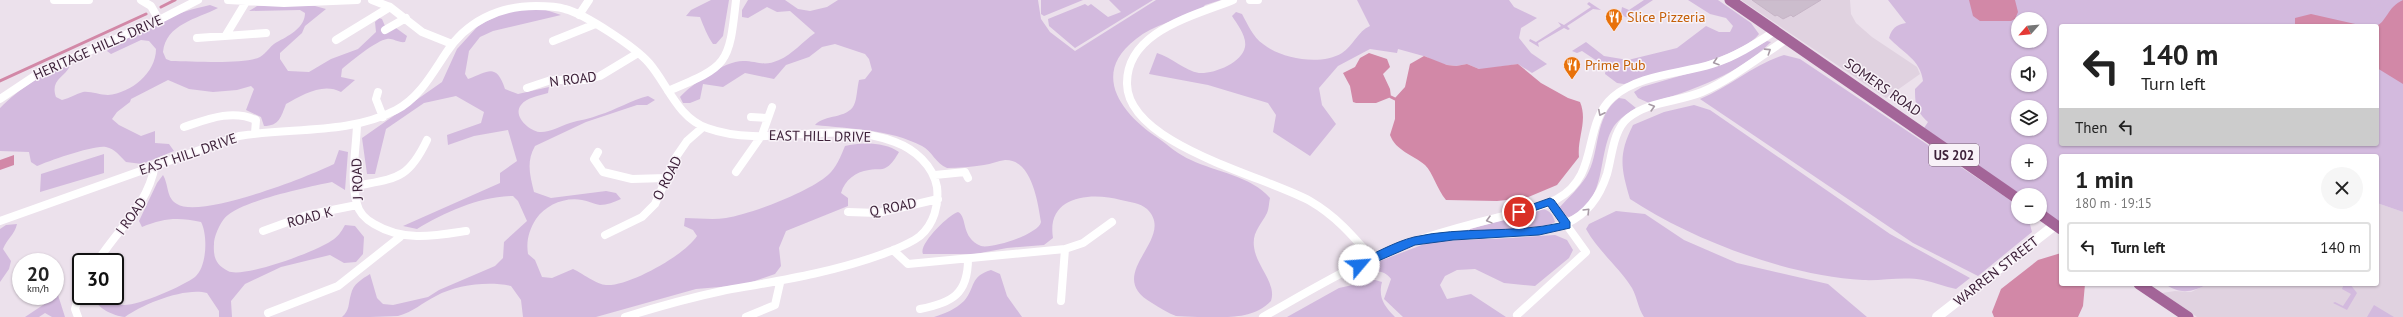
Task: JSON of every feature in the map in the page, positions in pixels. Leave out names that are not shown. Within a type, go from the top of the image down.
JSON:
[{"type":"main road","name":"SOMERS ROAD","points":[[1730,0],[2011,194]]},
{"type":"main road","points":[[2047,219],[2058,227]]},
{"type":"main road","points":[[2142,286],[2188,317]]},
{"type":"street","points":[[54,0],[89,0]]},
{"type":"street","points":[[141,0],[151,6],[159,20]]},
{"type":"street","name":"HERITAGE HILLS DRIVE","points":[[0,99],[45,69],[159,20],[198,0]]},
{"type":"street","points":[[228,0],[246,2],[357,0]]},
{"type":"street","points":[[372,0],[390,8],[406,18],[422,32],[452,44]]},
{"type":"street","points":[[578,15],[589,0]]},
{"type":"street","points":[[668,91],[703,76],[724,61],[736,0]]},
{"type":"street","points":[[1232,0],[1164,29],[1144,44],[1129,66],[1126,79],[1126,92],[1131,103],[1153,126],[1186,149],[1221,165],[1279,186],[1326,210],[1340,222],[1372,258]]},
{"type":"street","points":[[1250,0],[1258,0]]},
{"type":"street","points":[[226,35],[246,2]]},
{"type":"street","name":"EAST HILL DRIVE","points":[[0,221],[223,141],[255,133],[357,125],[382,117],[408,102],[418,94],[452,44],[472,22],[507,6],[532,2],[556,5],[578,15],[638,53],[651,66],[684,113],[703,126],[730,134],[840,134],[876,137],[891,140],[917,154],[935,175]]},
{"type":"street","points":[[336,40],[390,8]]},
{"type":"street","points":[[385,30],[406,18]]},
{"type":"street","points":[[553,41],[593,25]]},
{"type":"street","points":[[1262,317],[1372,258],[1414,241],[1550,202],[1563,196],[1580,179],[1591,156],[1597,121],[1604,107],[1614,96],[1644,82],[1728,58],[1775,31]]},
{"type":"street","points":[[197,38],[266,33]]},
{"type":"street","points":[[1414,241],[1453,236],[1539,232],[1566,225],[1578,220],[1595,203],[1607,178],[1618,132],[1628,118],[1646,109],[1708,89],[1787,39]]},
{"type":"street","name":"N ROAD","points":[[527,88],[551,80],[585,80],[600,76],[638,53]]},
{"type":"street","points":[[378,92],[376,99],[382,117]]},
{"type":"street","points":[[736,172],[762,135],[772,107]]},
{"type":"street","points":[[184,127],[212,117],[234,115],[251,116],[256,120],[255,133]]},
{"type":"street","points":[[751,117],[767,118]]},
{"type":"street","name":"J ROAD","points":[[357,125],[357,205],[363,216],[383,231],[400,237],[423,238],[466,231]]},
{"type":"street","name":"O ROAD","points":[[605,235],[642,217],[655,204],[676,157],[687,141],[703,126]]},
{"type":"street","points":[[356,186],[408,173],[417,162],[427,140]]},
{"type":"street","points":[[598,152],[594,159],[604,172],[632,179],[666,178]]},
{"type":"street","name":"I ROAD","points":[[104,253],[144,201],[154,177],[155,165]]},
{"type":"street","points":[[625,317],[699,296],[780,284],[827,273],[893,250],[920,236],[929,226],[935,215],[938,199],[935,175],[965,172],[968,178]]},
{"type":"street","name":"Q ROAD","points":[[848,212],[878,213],[938,199]]},
{"type":"street","points":[[1517,315],[1586,252],[1550,202]]},
{"type":"street","name":"ROAD K","points":[[264,231],[307,215],[357,205]]},
{"type":"street","points":[[893,250],[908,264],[1065,249],[1083,243],[1112,222]]},
{"type":"street","name":"WARREN STREET","points":[[1937,317],[2058,227]]},
{"type":"street","points":[[268,313],[338,286],[400,237]]},
{"type":"street","points":[[1061,301],[1065,249]]},
{"type":"street","points":[[920,310],[938,306],[959,292],[966,282],[968,259]]},
{"type":"street","points":[[746,317],[775,306],[780,284]]},
{"type":"street","points":[[76,305],[75,309],[78,317]]},
{"type":"shaded area","points":[[711,0],[729,0],[723,36],[716,44],[713,44],[711,41],[700,17],[686,16],[691,10]]},
{"type":"shaded area","points":[[748,0],[785,0],[798,9],[810,11],[827,7],[838,0],[1038,0],[1041,19],[1050,32],[1075,51],[1156,0],[1221,0],[1205,5],[1200,11],[1158,26],[1136,39],[1122,52],[1115,66],[1113,79],[1116,93],[1123,105],[1133,117],[1174,150],[1182,156],[1253,184],[1270,198],[1268,211],[1254,237],[1254,247],[1258,261],[1269,281],[1272,294],[1271,301],[1266,306],[1254,312],[1241,316],[1228,317],[1176,316],[1152,303],[1138,292],[1134,280],[1136,268],[1154,232],[1154,220],[1147,209],[1141,205],[1109,198],[1085,197],[1064,205],[1057,213],[1053,224],[1053,238],[1044,245],[1007,248],[975,254],[923,254],[925,244],[929,238],[941,224],[953,214],[958,212],[963,218],[970,238],[981,246],[995,245],[1014,240],[1024,236],[1038,227],[1041,222],[1038,204],[1032,184],[1027,174],[1022,167],[1014,162],[1005,160],[987,165],[947,168],[940,164],[925,148],[909,140],[883,133],[815,125],[824,119],[841,115],[851,109],[855,103],[859,80],[865,79],[872,70],[869,59],[865,54],[835,44],[822,47],[809,57],[786,65],[774,79],[745,73],[723,87],[703,84],[700,99],[690,103],[683,103],[680,97],[685,92],[700,80],[718,69],[735,62],[743,61],[765,63],[774,62],[784,58],[815,33],[790,11],[777,12],[767,7],[748,18],[742,17],[742,10]]},
{"type":"shaded area","points":[[1041,0],[1083,0],[1044,16],[1041,14]]},
{"type":"shaded area","points":[[1109,0],[1153,0],[1075,48],[1049,26],[1048,19],[1085,4],[1088,6],[1091,4],[1108,17],[1121,12]]},
{"type":"shaded area","points":[[1357,0],[1509,0],[1514,7],[1537,18],[1521,28],[1519,38],[1531,53],[1547,64],[1532,73],[1518,64],[1479,69],[1467,64],[1456,66],[1447,65],[1433,61],[1427,57],[1398,49],[1397,53],[1370,49],[1338,66],[1319,88],[1322,105],[1336,124],[1310,156],[1273,132],[1276,115],[1268,103],[1208,85],[1149,74],[1157,53],[1188,70],[1199,73],[1212,72],[1233,63],[1243,53],[1245,47],[1245,39],[1243,34],[1232,16],[1236,12],[1242,14],[1259,41],[1280,54],[1313,60],[1333,57],[1346,50],[1362,31],[1370,26]]},
{"type":"shaded area","points":[[1644,0],[1653,0],[1632,14],[1637,18],[1625,17],[1621,13],[1622,7],[1629,10]]},
{"type":"shaded area","points":[[1688,0],[1718,0],[1751,23],[1759,34],[1750,42],[1735,51],[1696,66],[1654,78],[1624,84],[1617,83],[1605,74],[1606,67],[1582,51],[1577,53],[1572,51],[1586,42],[1604,56],[1628,60],[1677,48],[1706,26],[1719,32],[1730,32],[1733,26],[1726,18],[1710,14]]},
{"type":"shaded area","points":[[1741,0],[1850,0],[1851,14],[1856,23],[1872,37],[1917,67],[1920,74],[1886,98]]},
{"type":"shaded area","points":[[1888,0],[2403,0],[2403,212],[2379,204],[2379,154],[2059,154],[2059,222],[2047,213],[2047,188],[2011,188],[1924,128],[1928,122],[1919,111],[1915,94],[1915,89],[1923,81],[1919,67],[1889,38],[1895,28],[1906,23]]},
{"type":"shaded area","points":[[1969,0],[2015,0],[2018,12],[2011,12],[2011,21],[1980,21],[1973,16]]},
{"type":"shaded area","points":[[2403,0],[2403,84],[2379,69],[2379,24],[2390,10]]},
{"type":"shaded area","points":[[1589,2],[1601,10],[1593,9],[1567,26],[1570,29],[1568,30],[1564,28],[1538,43],[1539,47],[1529,41],[1530,39],[1536,42],[1561,26],[1558,22],[1564,25],[1591,7],[1587,4]]},
{"type":"shaded area","points":[[210,5],[218,8],[192,19],[176,29],[170,35],[165,43],[163,52],[166,59],[171,61],[230,62],[260,57],[276,42],[296,30],[300,26],[305,13],[300,10],[249,11],[257,6],[315,6],[326,9],[305,26],[302,33],[280,53],[280,59],[288,71],[309,72],[331,59],[358,49],[376,32],[375,22],[379,18],[382,19],[385,26],[396,28],[407,36],[405,42],[387,39],[377,43],[342,69],[341,77],[355,80],[341,92],[327,88],[306,94],[286,104],[279,120],[269,126],[264,126],[261,117],[246,110],[254,89],[251,86],[237,90],[213,92],[189,89],[168,80],[131,99],[130,102],[117,112],[112,119],[119,125],[141,136],[155,131],[155,143],[169,144],[174,151],[142,164],[126,162],[115,151],[106,147],[83,150],[37,166],[31,162],[29,152],[0,151],[0,108],[15,94],[32,82],[41,76],[60,68],[70,66],[58,80],[55,87],[56,97],[62,100],[83,92],[108,95],[125,90],[133,86],[147,74],[155,58],[156,49],[149,41],[141,40],[111,54],[107,51],[116,43],[141,28],[184,12]]},
{"type":"shaded area","points":[[513,7],[537,7],[561,15],[493,31],[480,37],[469,51],[465,74],[468,79],[486,72],[495,72],[502,81],[505,89],[518,94],[549,87],[548,93],[526,100],[521,105],[519,109],[520,118],[527,126],[541,132],[548,131],[596,116],[648,96],[655,100],[647,105],[637,105],[586,122],[535,146],[530,158],[530,174],[534,192],[551,198],[606,191],[616,193],[621,199],[608,204],[600,205],[575,199],[562,201],[550,206],[540,214],[530,231],[527,249],[528,254],[535,260],[542,277],[552,278],[573,269],[594,281],[606,285],[628,281],[669,260],[691,244],[697,236],[693,230],[684,226],[685,218],[711,219],[737,216],[794,195],[819,182],[828,175],[836,165],[845,146],[873,144],[887,146],[899,152],[887,167],[882,169],[871,169],[851,177],[845,184],[841,193],[848,198],[848,206],[786,231],[779,248],[781,266],[775,274],[743,285],[696,289],[596,317],[523,317],[521,300],[511,286],[482,284],[444,292],[398,316],[342,317],[348,309],[352,290],[358,282],[370,274],[377,298],[383,304],[393,305],[428,297],[439,290],[495,266],[503,258],[504,242],[527,221],[518,201],[513,196],[487,199],[463,206],[417,229],[403,226],[500,183],[500,173],[517,161],[508,130],[474,136],[448,145],[447,135],[481,123],[484,112],[456,96],[424,103],[386,129],[375,174],[367,174],[362,138],[442,82],[457,49],[478,26]]},
{"type":"shaded area","points":[[2311,14],[2355,24],[2295,24],[2295,18]]},
{"type":"shaded area","points":[[1767,41],[1771,42],[1744,63],[1730,72],[1698,87],[1649,103],[1638,98],[1634,92],[1642,87],[1731,61]]},
{"type":"shaded area","points":[[1369,53],[1387,59],[1390,67],[1383,74],[1390,89],[1391,97],[1376,103],[1356,103],[1353,102],[1350,86],[1343,73],[1355,67],[1360,58]]},
{"type":"shaded area","points":[[1784,55],[1800,59],[2011,201],[2011,224],[2030,224],[2032,232],[1978,276],[1913,243],[1700,99],[1773,59]]},
{"type":"shaded area","points":[[1424,56],[1447,65],[1456,66],[1467,64],[1479,69],[1518,64],[1541,83],[1568,98],[1580,102],[1583,123],[1579,143],[1579,157],[1557,185],[1526,198],[1497,201],[1446,200],[1425,165],[1400,149],[1390,135],[1395,119],[1395,98],[1405,87],[1410,64]]},
{"type":"shaded area","points":[[1619,98],[1625,99],[1636,108],[1614,126],[1605,150],[1596,189],[1590,200],[1582,210],[1569,217],[1564,215],[1559,208],[1586,177],[1591,167],[1598,136],[1605,115]]},
{"type":"shaded area","points":[[1694,105],[1710,110],[1890,234],[1970,278],[1956,289],[1916,279],[1863,280],[1834,277],[1804,271],[1773,263],[1711,242],[1655,214],[1630,199],[1622,162],[1625,145],[1633,125],[1664,112]]},
{"type":"shaded area","points":[[339,150],[348,152],[345,190],[332,182],[262,199],[237,209],[225,217],[220,224],[214,241],[214,253],[218,263],[228,271],[248,271],[263,268],[296,257],[331,241],[336,238],[345,225],[355,226],[364,237],[363,254],[356,262],[344,263],[330,255],[281,267],[245,284],[231,301],[232,317],[219,317],[219,311],[207,293],[198,292],[187,292],[164,298],[142,307],[125,317],[106,311],[99,305],[124,305],[160,295],[195,277],[202,266],[205,251],[205,235],[201,222],[185,219],[171,219],[142,227],[139,221],[157,183],[163,175],[169,195],[177,204],[189,207],[208,206],[279,186],[334,164]]},
{"type":"shaded area","points":[[104,154],[104,173],[40,192],[41,174]]},
{"type":"shaded area","points":[[14,155],[14,165],[0,170],[0,160]]},
{"type":"shaded area","points":[[2379,204],[2403,212],[2403,317],[2197,317],[2162,293],[2175,291],[2191,292],[2204,286],[2379,286]]},
{"type":"shaded area","points":[[1542,209],[1551,213],[1555,222],[1539,228],[1527,230],[1500,232],[1470,231],[1470,229]]},
{"type":"shaded area","points":[[1616,211],[1645,214],[1684,240],[1737,263],[1828,284],[1867,317],[1644,317],[1632,288],[1627,280],[1596,245],[1586,229],[1589,224]]},
{"type":"shaded area","points":[[17,224],[15,231],[3,249],[11,261],[9,269],[0,282],[0,229],[6,225]]},
{"type":"shaded area","points":[[1555,235],[1567,240],[1573,250],[1569,258],[1535,286],[1504,283],[1475,269],[1457,270],[1445,276],[1440,285],[1447,299],[1471,294],[1506,317],[1403,317],[1384,299],[1391,279],[1387,275],[1373,272],[1352,280],[1346,278],[1380,261],[1427,243],[1451,240]]},
{"type":"shaded area","points":[[2059,254],[2059,286],[2085,286],[2083,306],[2078,317],[1994,317],[1992,312],[2001,289],[2038,260]]},
{"type":"shaded area","points":[[991,270],[1000,274],[1007,296],[1022,317],[934,317],[950,311],[961,304],[968,296],[976,279]]},
{"type":"shaded area","points":[[1375,280],[1382,282],[1381,297],[1395,317],[1287,317],[1339,288]]},
{"type":"shaded area","points":[[2169,286],[2204,286],[2186,291],[2176,290]]},
{"type":"shaded area","points":[[2343,286],[2352,286],[2357,293],[2347,310],[2333,303],[2335,302],[2343,306],[2351,294],[2342,289]]},
{"type":"shaded area","points":[[43,305],[61,305],[65,317],[52,317],[45,313],[39,317],[25,317]]},
{"type":"shaded area","points":[[2374,305],[2394,317],[2367,317]]},
{"type":"building","points":[[1752,0],[1821,0],[1793,17],[1791,15],[1783,19],[1777,15],[1775,16]]},
{"type":"waterway","points":[[161,7],[175,0]]},
{"type":"waterway","points":[[0,81],[146,14]]},
{"type":"waterway","points":[[1391,97],[1395,99]]},
{"type":"place","name":"Slice Pizzeria","points":[[1614,32]]},
{"type":"place","name":"Prime Pub","points":[[1572,80]]},
{"type":"route","points":[[1359,265],[1392,249],[1414,241],[1453,236],[1539,232],[1566,225],[1550,202],[1536,208],[1519,212]]}]
